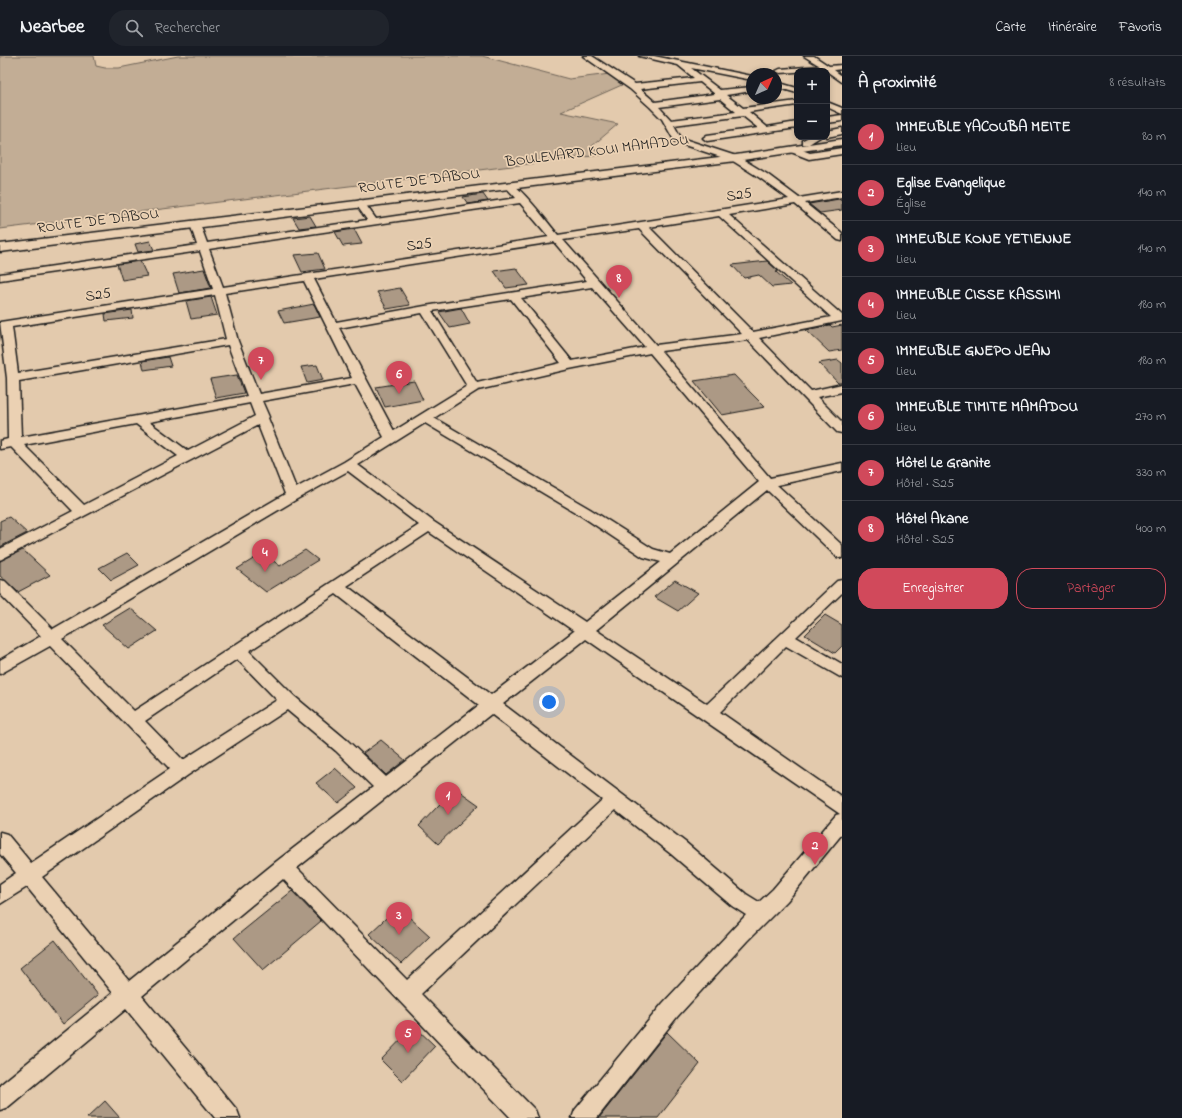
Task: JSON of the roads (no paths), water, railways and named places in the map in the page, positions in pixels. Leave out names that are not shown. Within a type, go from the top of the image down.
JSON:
[{"type":"main road","name":"ROUTE DE DABOU","points":[[722,152],[842,137]]},
{"type":"main road","name":"ROUTE DE DABOU","points":[[0,248],[736,158],[794,150],[811,142],[842,142]]},
{"type":"main road","name":"BOULEVARD KOUI MAMADOU","points":[[0,241],[722,152]]},
{"type":"street","points":[[588,56],[633,87],[653,105],[669,123],[678,140],[722,152],[736,158],[758,172],[842,238]]},
{"type":"street","points":[[642,56],[746,77]]},
{"type":"street","points":[[808,56],[826,68],[842,67]]},
{"type":"street","points":[[680,63],[699,80],[765,129]]},
{"type":"street","points":[[782,71],[794,70]]},
{"type":"street","points":[[830,71],[842,80]]},
{"type":"street","points":[[633,87],[699,80]]},
{"type":"street","points":[[782,86],[794,90]]},
{"type":"street","points":[[653,105],[746,90]]},
{"type":"street","points":[[669,123],[794,103]]},
{"type":"street","points":[[830,105],[842,111]]},
{"type":"street","points":[[830,120],[842,118]]},
{"type":"street","points":[[707,138],[794,125]]},
{"type":"street","points":[[830,133],[842,131]]},
{"type":"street","points":[[811,142],[842,147]]},
{"type":"street","points":[[794,150],[808,156],[842,151]]},
{"type":"street","points":[[510,186],[524,200],[653,349],[767,483],[814,529],[842,553]]},
{"type":"street","name":"S25","points":[[3,325],[307,276],[557,239],[794,200],[841,195]]},
{"type":"street","points":[[0,277],[524,200]]},
{"type":"street","points":[[360,203],[373,222]]},
{"type":"street","points":[[720,212],[840,318]]},
{"type":"street","points":[[195,224],[219,290],[232,341],[263,417],[292,496]]},
{"type":"street","points":[[641,225],[842,429]]},
{"type":"street","points":[[307,276],[359,380],[391,438]]},
{"type":"street","points":[[332,326],[426,309],[595,283]]},
{"type":"street","points":[[513,296],[569,365]]},
{"type":"street","points":[[426,309],[474,386]]},
{"type":"street","points":[[0,668],[292,496],[349,465],[474,386],[569,365],[653,349],[751,336],[840,318]]},
{"type":"street","points":[[3,325],[13,378],[15,443],[81,511]]},
{"type":"street","points":[[13,378],[232,341]]},
{"type":"street","points":[[0,445],[359,380]]},
{"type":"street","points":[[807,395],[842,388]]},
{"type":"street","points":[[0,555],[81,511],[263,417]]},
{"type":"street","points":[[425,418],[585,512],[648,553],[673,560]]},
{"type":"street","points":[[140,420],[187,457]]},
{"type":"street","points":[[349,465],[429,525],[708,713],[842,807]]},
{"type":"street","points":[[0,1099],[284,867],[586,630],[767,483],[842,467]]},
{"type":"street","points":[[133,720],[238,650],[338,587],[429,525]]},
{"type":"street","points":[[0,585],[53,637],[182,770]]},
{"type":"street","points":[[708,713],[842,585]]},
{"type":"street","points":[[338,587],[678,848],[739,900],[762,914]]},
{"type":"street","points":[[785,638],[842,672]]},
{"type":"street","points":[[238,650],[288,701],[342,746],[385,788]]},
{"type":"street","points":[[0,895],[182,770],[288,701]]},
{"type":"street","points":[[407,994],[601,811],[615,800]]},
{"type":"street","points":[[583,1118],[670,1010],[740,934],[762,914],[842,821]]},
{"type":"street","points":[[0,840],[229,1118]]},
{"type":"street","points":[[284,867],[527,1118]]},
{"type":"place","name":"Hôtel Akane","points":[[619,298]]},
{"type":"place","name":"Hôtel Le Granite","points":[[261,380]]},
{"type":"place","name":"IMMEUBLE TIMITE MAMADOU","points":[[399,394]]},
{"type":"place","name":"IMMEUBLE CISSE KASSIMI","points":[[265,572]]},
{"type":"place","name":"IMMEUBLE YACOUBA MEITE","points":[[448,815]]},
{"type":"place","name":"Eglise Evangelique","points":[[815,865]]},
{"type":"place","name":"IMMEUBLE KONE YETIENNE","points":[[399,935]]},
{"type":"place","name":"IMMEUBLE GNEPO JEAN","points":[[408,1053]]}]
